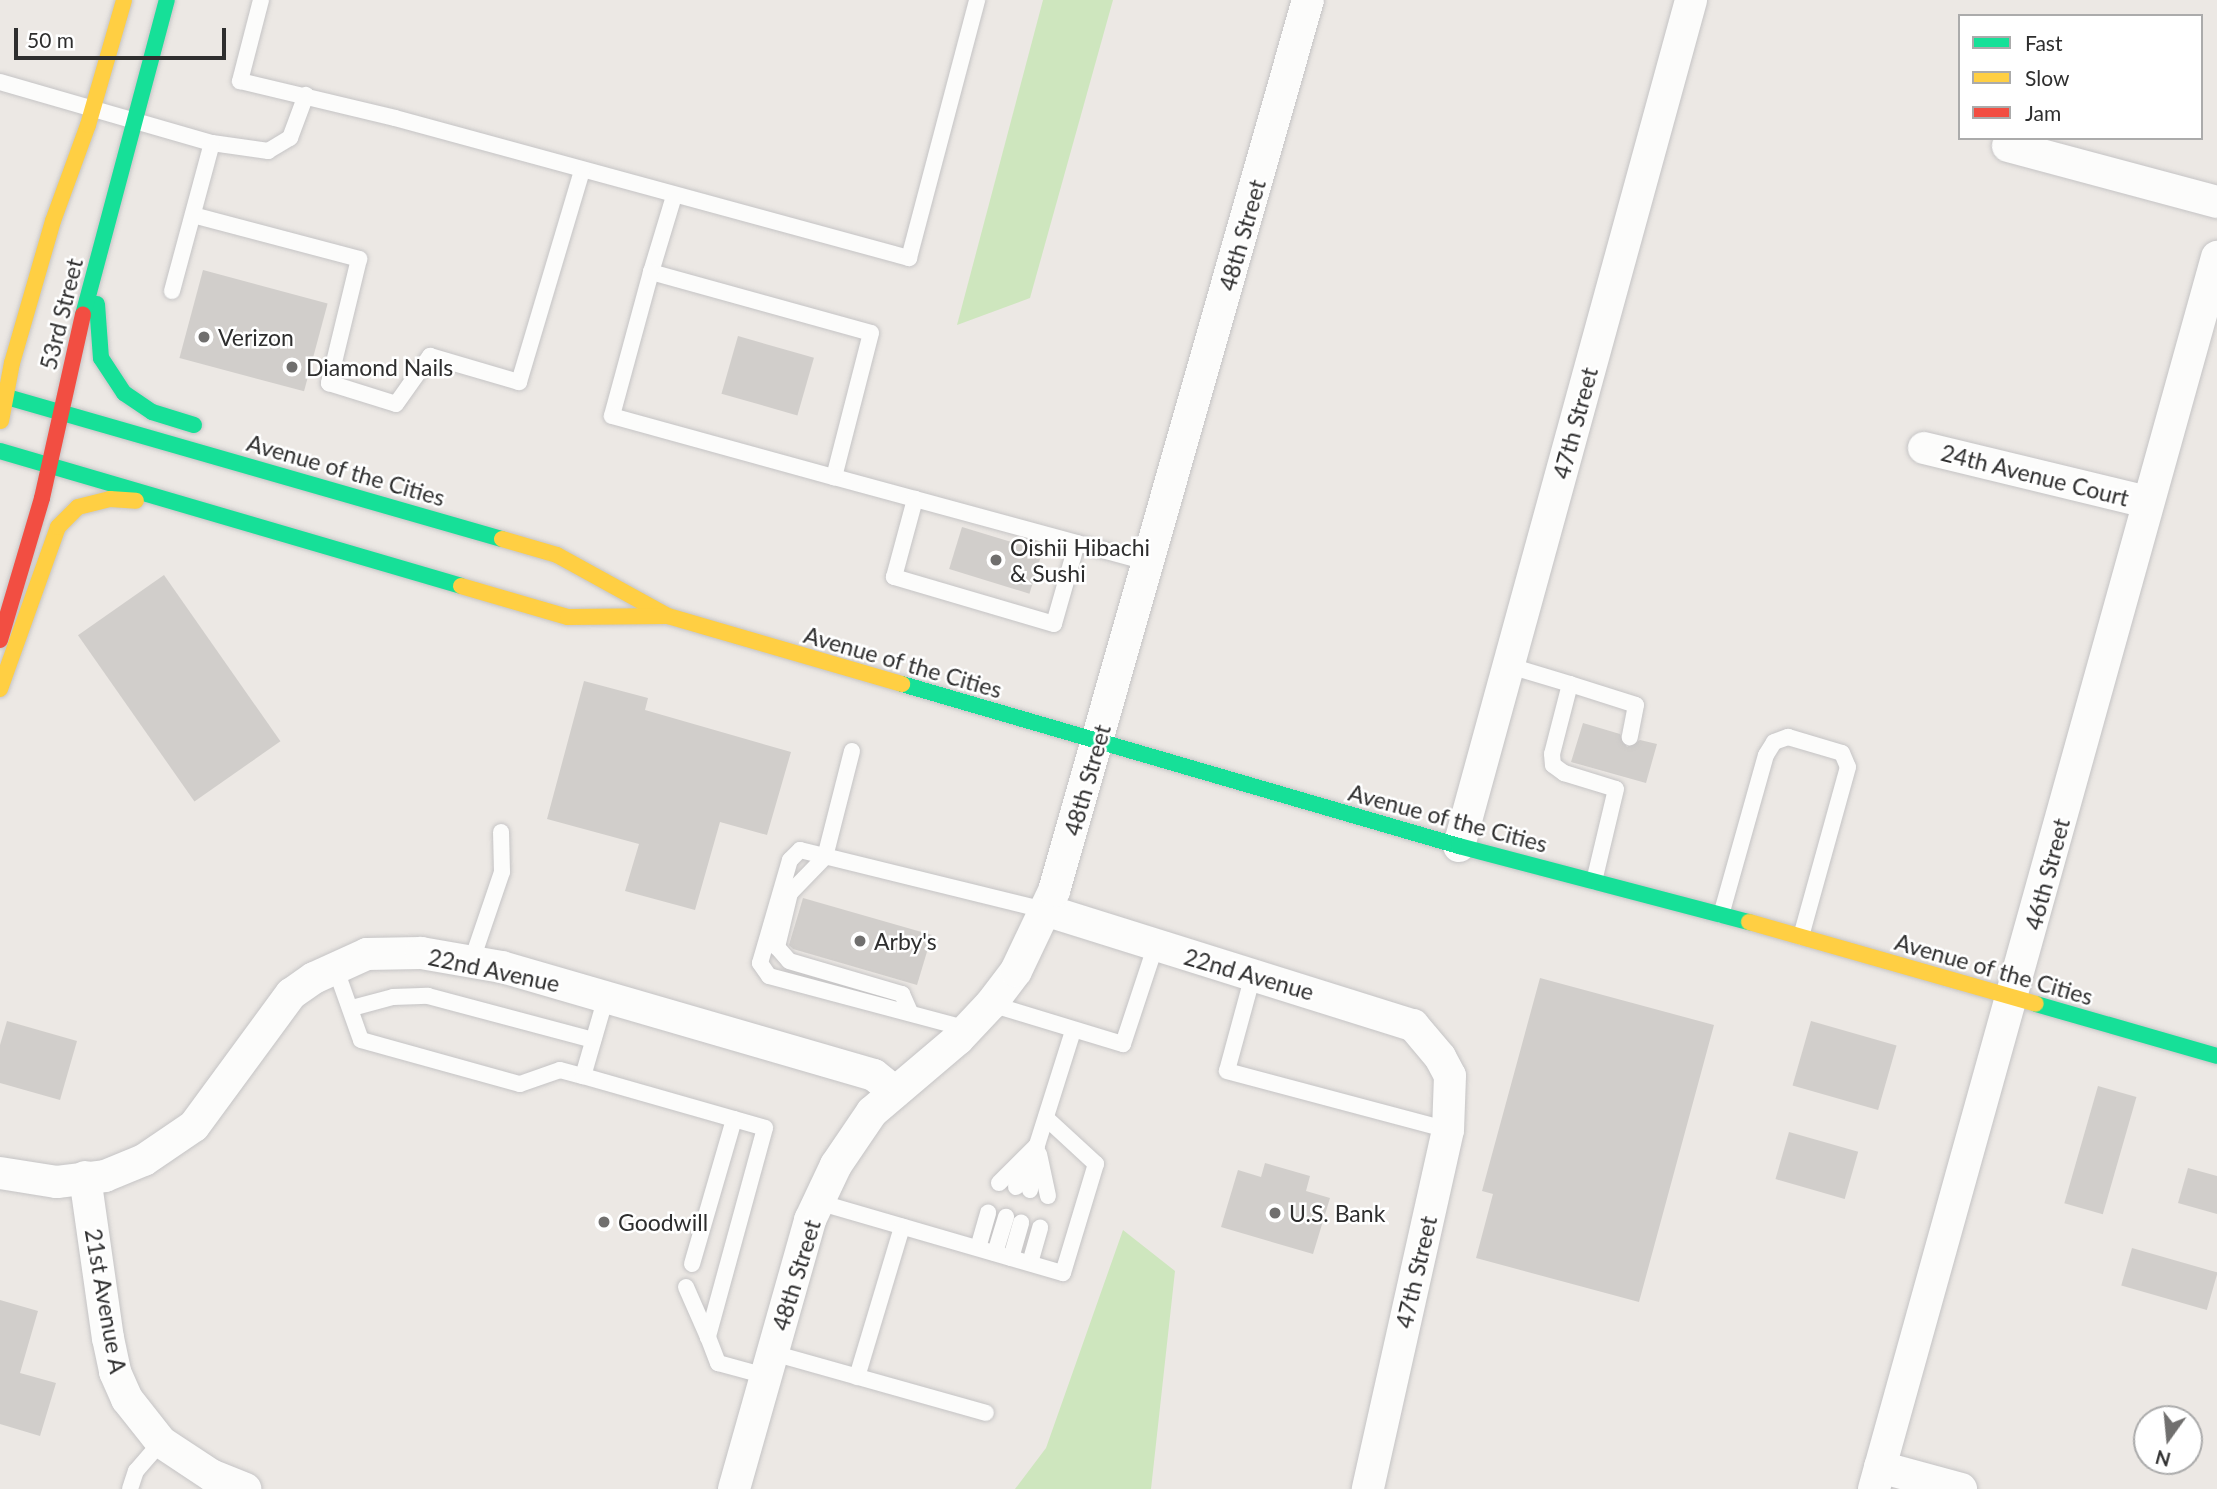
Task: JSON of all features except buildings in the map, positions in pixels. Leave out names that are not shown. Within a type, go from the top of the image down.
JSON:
[{"type":"main road","name":"53rd Street","points":[[0,426],[3,396],[37,276],[94,105],[124,0]]},
{"type":"main road","name":"53rd Street","points":[[0,640],[49,466],[100,252],[167,0]]},
{"type":"main road","points":[[100,252],[96,320],[101,358],[108,372],[139,404],[210,430]]},
{"type":"main road","points":[[0,349],[16,326],[37,276]]},
{"type":"main road","name":"Avenue of the Cities","points":[[3,396],[557,555],[668,616],[1097,743],[1459,846],[1801,937],[2217,1056]]},
{"type":"main road","name":"Avenue of the Cities","points":[[0,451],[568,617],[668,616]]},
{"type":"main road","points":[[424,498],[557,555]]},
{"type":"main road","points":[[0,689],[48,544],[66,517],[78,507],[110,499],[180,504]]},
{"type":"street","name":"48th Street","points":[[734,1489],[818,1202],[851,1140],[895,1092],[968,1029],[991,1004],[1016,971],[1045,910],[1066,855],[1308,0]]},
{"type":"street","name":"47th Street","points":[[1459,846],[1691,0]]},
{"type":"street","points":[[2008,146],[2217,202]]},
{"type":"street","name":"46th Street","points":[[1877,1478],[2012,998],[2147,502],[2213,291],[2217,257]]},
{"type":"street","name":"24th Avenue Court","points":[[1924,448],[2147,502]]},
{"type":"street","name":"22nd Avenue","points":[[1045,910],[1155,947],[1412,1025],[1440,1057]]},
{"type":"street","name":"22nd Avenue","points":[[0,1173],[46,1181],[105,1176],[144,1160],[194,1126],[291,994],[335,967],[367,954],[421,953],[472,960],[874,1075],[895,1092]]},
{"type":"street","name":"47th Street","points":[[1368,1489],[1448,1130],[1450,1076],[1440,1057]]},
{"type":"street","name":"21st Avenue A","points":[[85,1177],[115,1372],[127,1399],[161,1442],[211,1475],[245,1489]]},
{"type":"street","points":[[1877,1478],[1961,1489]]},
{"type":"lane","points":[[261,0],[240,81],[306,95],[909,258],[977,0]]},
{"type":"lane","points":[[0,82],[94,105],[212,143],[268,150],[290,138],[306,95]]},
{"type":"lane","points":[[172,291],[212,143]]},
{"type":"lane","points":[[193,215],[359,259],[329,383],[396,404],[430,356],[519,382],[582,171]]},
{"type":"lane","points":[[674,196],[612,416],[1150,563]]},
{"type":"lane","points":[[651,272],[871,333],[834,477]]},
{"type":"lane","points":[[915,499],[894,577],[1054,624],[1077,543]]},
{"type":"lane","points":[[1510,666],[1636,705],[1630,737]]},
{"type":"lane","points":[[1570,684],[1552,754],[1553,765],[1564,773],[1618,783],[1594,882]]},
{"type":"lane","points":[[1721,915],[1766,755],[1774,742],[1788,737],[1842,752],[1848,767],[1801,937]]},
{"type":"lane","points":[[852,751],[825,857],[790,892],[777,947],[789,961],[902,995],[910,1012]]},
{"type":"lane","points":[[472,960],[502,872],[501,832]]},
{"type":"lane","points":[[968,1029],[769,976],[760,963],[790,860],[800,850],[1045,910]]},
{"type":"lane","points":[[991,1004],[1123,1045],[1155,947]]},
{"type":"lane","points":[[335,967],[352,1008],[360,1040],[520,1084],[560,1070],[765,1128],[708,1338]]},
{"type":"lane","points":[[1253,975],[1227,1072],[1448,1130]]},
{"type":"lane","points":[[352,1008],[393,997],[428,996],[593,1040]]},
{"type":"lane","points":[[583,1076],[606,997]]},
{"type":"lane","points":[[1023,1189],[1073,1031]]},
{"type":"lane","points":[[818,1202],[1063,1273],[1096,1164],[1046,1118]]},
{"type":"lane","points":[[692,1264],[734,1119]]},
{"type":"lane","points":[[999,1183],[1037,1145]]},
{"type":"lane","points":[[1037,1145],[1048,1196]]},
{"type":"lane","points":[[978,1248],[988,1212]]},
{"type":"lane","points":[[1003,1255],[1014,1219]]},
{"type":"lane","points":[[857,1377],[902,1227]]},
{"type":"lane","points":[[1030,1263],[1040,1227]]},
{"type":"lane","points":[[686,1287],[718,1363],[769,1364],[857,1377],[986,1413]]},
{"type":"lane","points":[[130,1489],[136,1471],[161,1442]]},
{"type":"green space","points":[[1043,0],[1113,0],[1030,298],[957,325]]},
{"type":"green space","points":[[1123,1230],[1175,1271],[1151,1489],[1015,1489],[1046,1448]]},
{"type":"traffic: fast","points":[[83,315],[167,0]]},
{"type":"traffic: fast","points":[[97,304],[101,358],[124,393],[152,412],[194,425]]},
{"type":"traffic: fast","points":[[0,395],[502,539]]},
{"type":"traffic: fast","points":[[0,451],[461,586]]},
{"type":"traffic: fast","points":[[902,684],[1459,846],[1749,922]]},
{"type":"traffic: fast","points":[[2036,1004],[2217,1056]]},
{"type":"traffic: slow","points":[[1,421],[12,363],[53,221],[88,125],[124,0]]},
{"type":"traffic: slow","points":[[0,689],[58,527],[78,507],[110,499],[136,501]]},
{"type":"traffic: slow","points":[[502,539],[557,555],[668,616],[902,684]]},
{"type":"traffic: slow","points":[[461,586],[568,617],[666,616]]},
{"type":"traffic: slow","points":[[1749,922],[2036,1004]]},
{"type":"traffic: jam","points":[[0,640],[42,498],[83,315]]},
{"type":"place","name":"Verizon","points":[[204,337]]},
{"type":"place","name":"Diamond Nails","points":[[292,367]]},
{"type":"place","name":"Oishii Hibachi & Sushi","points":[[996,560]]},
{"type":"place","name":"Arby's","points":[[860,941]]},
{"type":"place","name":"U.S. Bank","points":[[1275,1213]]},
{"type":"place","name":"Goodwill","points":[[604,1222]]}]
